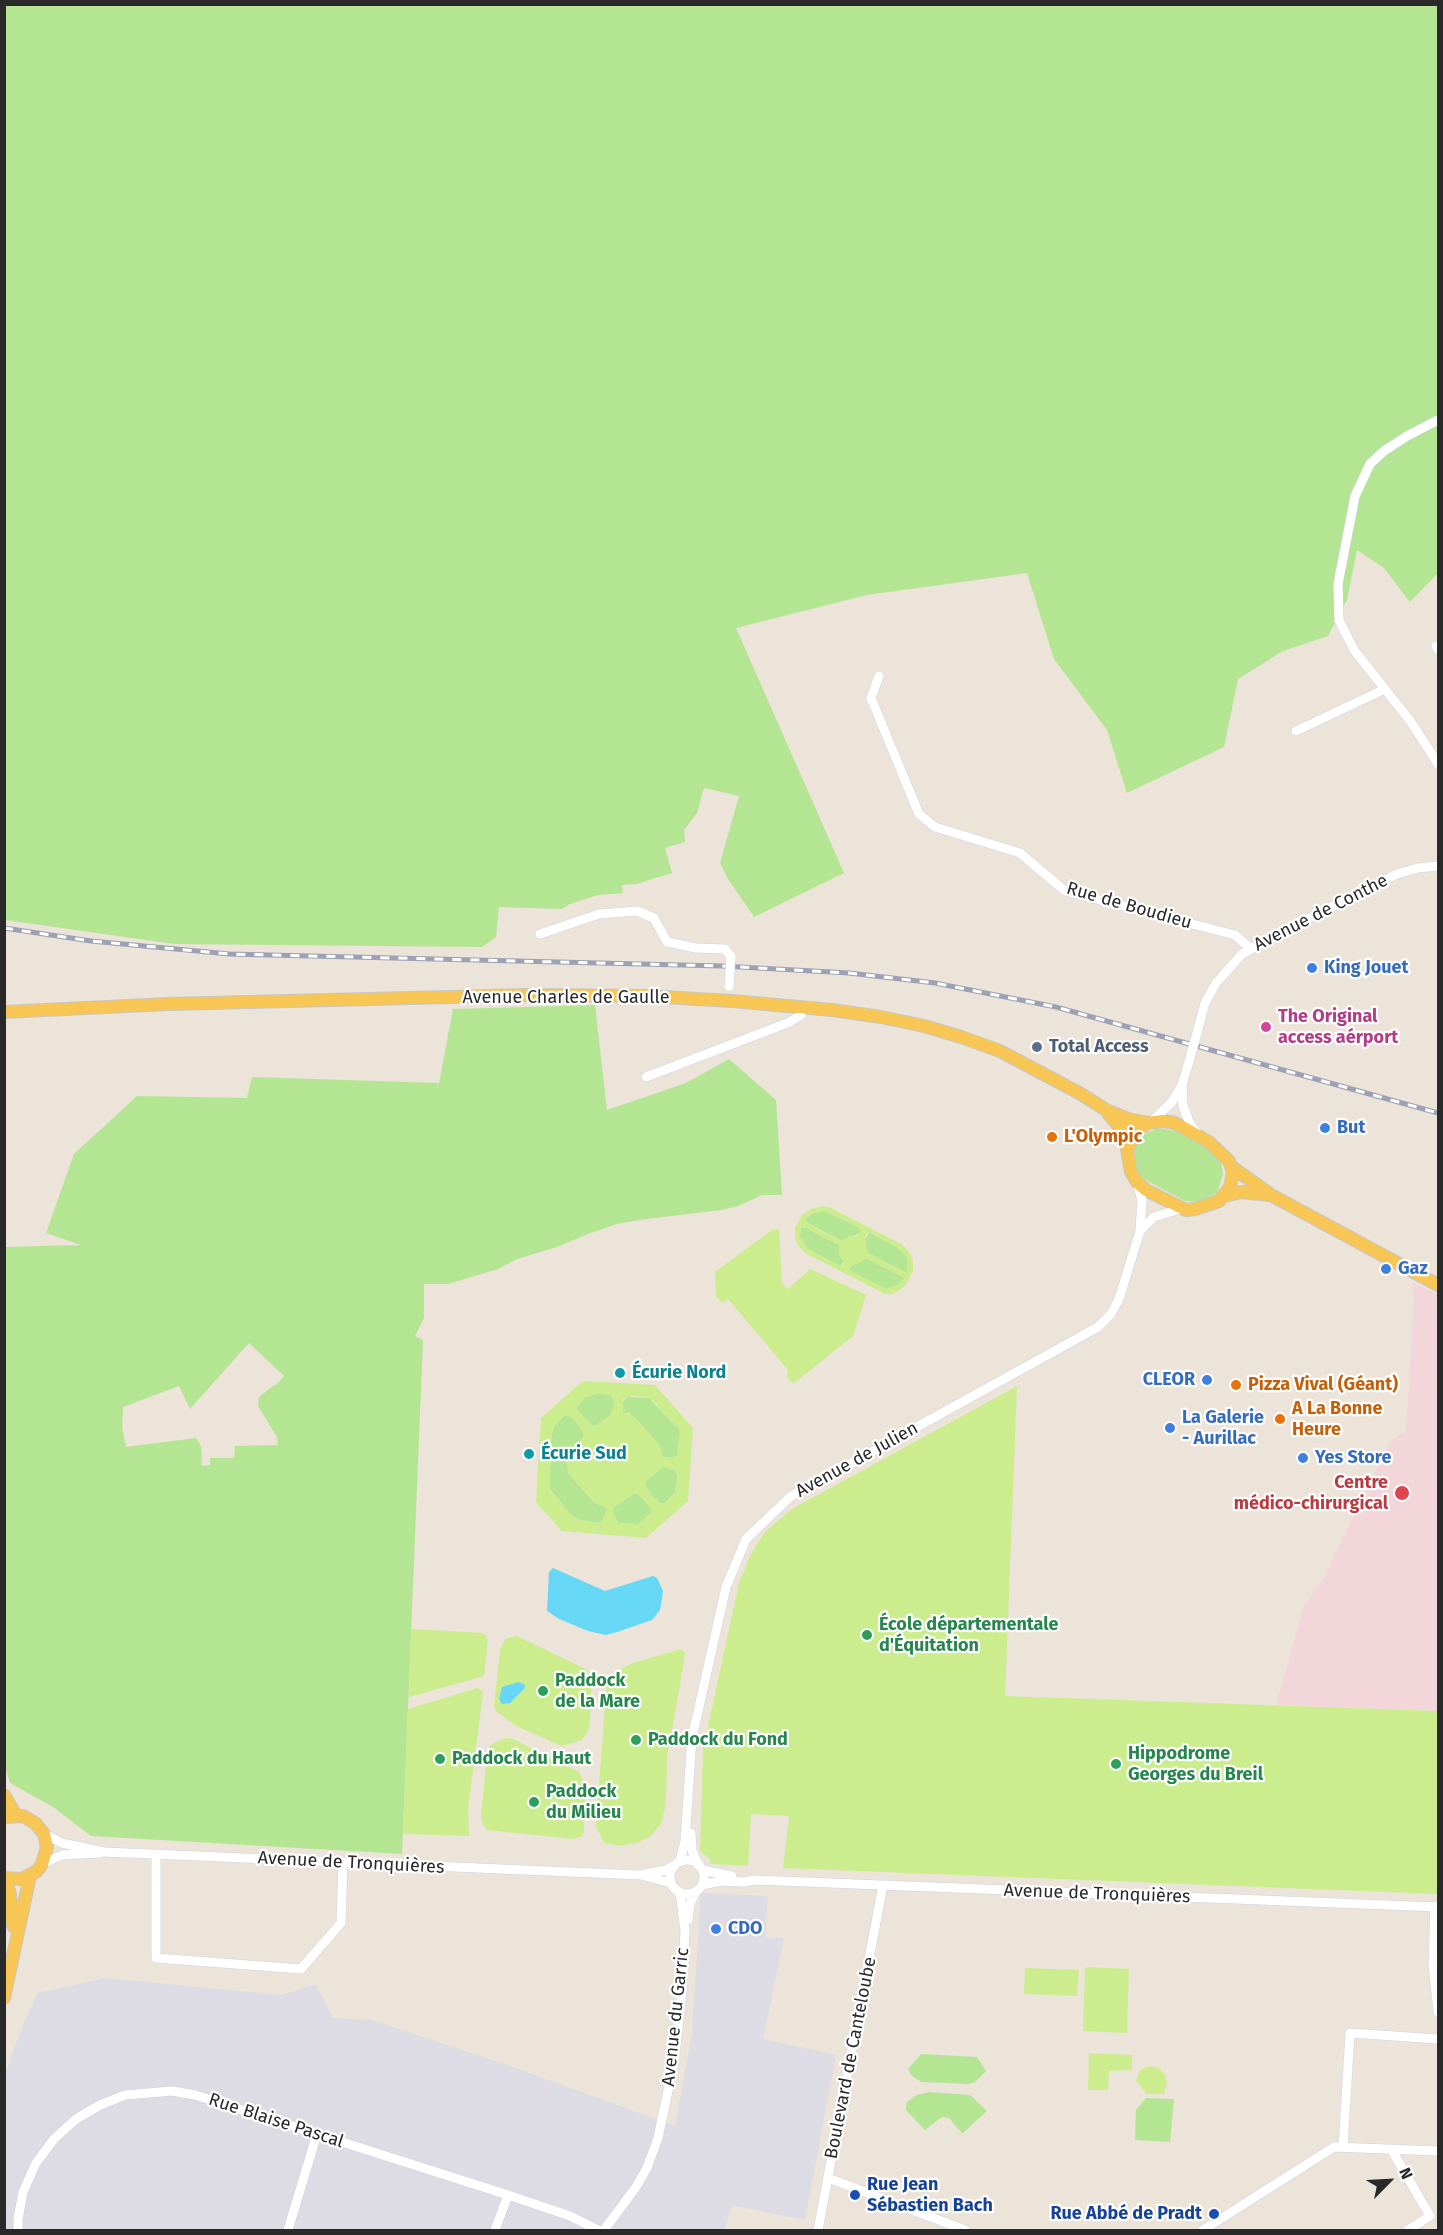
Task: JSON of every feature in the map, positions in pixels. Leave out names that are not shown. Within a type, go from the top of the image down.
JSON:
[{"type":"main road","name":"Avenue Charles de Gaulle","points":[[4,1012],[530,995],[645,996],[732,1001],[880,1017],[924,1026],[1000,1051],[1081,1094],[1106,1110],[1128,1119],[1149,1122]]},
{"type":"main road","name":"Avenue Charles de Gaulle","points":[[1106,1110],[1121,1129],[1128,1148]]},
{"type":"main road","points":[[1271,1195],[1241,1192],[1224,1196],[1207,1207],[1183,1208],[1146,1190],[1137,1182],[1131,1172],[1128,1148],[1136,1132],[1149,1122],[1163,1121],[1175,1124],[1216,1147],[1233,1167],[1271,1195],[1438,1285]]},
{"type":"main road","points":[[1224,1196],[1233,1178],[1233,1167]]},
{"type":"main road","points":[[4,1795],[10,1816],[30,1819],[44,1834],[47,1847],[42,1864],[30,1876],[24,1892],[4,1998]]},
{"type":"main road","points":[[14,1951],[13,1911],[4,1878],[22,1879],[30,1876]]},
{"type":"street","points":[[1438,420],[1384,451],[1370,464],[1355,496],[1338,584],[1340,620],[1354,650],[1411,722],[1438,764]]},
{"type":"street","name":"Rue de Boudieu","points":[[879,676],[871,698],[919,814],[935,827],[1020,854],[1065,891],[1235,935],[1250,948]]},
{"type":"street","points":[[1296,731],[1384,689]]},
{"type":"street","name":"Avenue de Conthe","points":[[1149,1122],[1173,1102],[1182,1085],[1205,1003],[1216,983],[1230,966],[1250,948],[1397,874],[1418,868],[1438,866]]},
{"type":"street","points":[[540,934],[598,914],[637,911],[654,918],[667,942],[696,948],[725,949],[731,957],[729,987],[732,1001]]},
{"type":"street","points":[[646,1077],[790,1022],[801,1016],[802,1008]]},
{"type":"street","name":"Avenue de Conthe","points":[[1182,1085],[1183,1106],[1187,1117],[1200,1136]]},
{"type":"street","name":"Avenue de Julien","points":[[677,1864],[685,1841],[692,1738],[726,1587],[746,1539],[790,1497],[1098,1327],[1111,1314],[1119,1299],[1140,1231],[1142,1200],[1137,1182]]},
{"type":"street","points":[[1140,1231],[1154,1217],[1183,1208]]},
{"type":"street","name":"Avenue de Julien","points":[[690,1776],[692,1850],[700,1868]]},
{"type":"street","name":"Avenue de Tronquières","points":[[44,1834],[62,1843],[104,1852],[641,1875],[671,1883]]},
{"type":"street","points":[[42,1864],[62,1855],[94,1855],[104,1852]]},
{"type":"street","points":[[156,1854],[156,1959],[301,1969],[341,1923],[343,1862]]},
{"type":"street","points":[[690,1860],[700,1868],[699,1888],[691,1893],[680,1893],[671,1883],[670,1875],[677,1864],[690,1860]]},
{"type":"street","name":"Avenue de Tronquières","points":[[641,1875],[666,1870],[677,1864]]},
{"type":"street","name":"Avenue de Tronquières","points":[[700,1868],[754,1880],[1437,1907]]},
{"type":"street","name":"Avenue de Tronquières","points":[[699,1888],[721,1881],[754,1880]]},
{"type":"street","name":"Boulevard de Canteloube","points":[[818,2230],[883,1885]]},
{"type":"street","name":"Avenue du Garric","points":[[604,2230],[636,2187],[647,2168],[658,2138],[674,2062],[682,1992],[685,1931],[690,1904],[699,1888]]},
{"type":"street","name":"Avenue du Garric","points":[[680,1893],[685,1931]]},
{"type":"street","points":[[1437,1907],[1433,1964],[1438,2012]]},
{"type":"street","points":[[1343,2147],[1350,2033],[1438,2038]]},
{"type":"street","name":"Rue Blaise Pascal","points":[[18,2230],[23,2192],[36,2163],[54,2139],[76,2119],[100,2105],[125,2095],[172,2091],[195,2095],[508,2195],[570,2216],[598,2230]]},
{"type":"street","points":[[288,2230],[317,2134]]},
{"type":"street","points":[[1203,2230],[1334,2147],[1438,2151]]},
{"type":"street","points":[[1391,2149],[1430,2216]]},
{"type":"street","points":[[828,2178],[965,2230]]},
{"type":"street","points":[[495,2230],[508,2195]]},
{"type":"street","points":[[1408,2230],[1438,2211]]},
{"type":"shaded area","name":"Centre médico-chirurgical","points":[[1413,1282],[1438,1295],[1438,1711],[1276,1705],[1304,1606],[1323,1579],[1387,1448],[1393,1439],[1406,1431],[1414,1300]]},
{"type":"shaded area","points":[[701,1893],[768,1896],[765,1938],[784,1938],[763,2039],[836,2055],[805,2220],[731,2205],[725,2230],[5,2230],[5,2074],[38,1993],[105,1978],[281,1995],[316,1984],[333,2018],[372,2020],[513,2067],[675,2126],[692,2034]]},
{"type":"green space","points":[[5,5],[1438,5],[1438,573],[1410,602],[1384,568],[1357,550],[1347,600],[1328,636],[1283,651],[1238,679],[1224,747],[1127,793],[1107,730],[1054,659],[1027,573],[867,595],[736,628],[844,873],[754,917],[720,863],[739,796],[704,788],[697,813],[684,830],[685,842],[665,848],[672,873],[636,884],[622,885],[623,893],[598,895],[562,909],[499,907],[496,937],[482,947],[174,944],[5,920]]},
{"type":"green space","points":[[595,1005],[607,1110],[686,1083],[729,1059],[776,1100],[782,1195],[762,1195],[738,1206],[721,1210],[617,1224],[557,1247],[517,1259],[498,1269],[448,1284],[424,1284],[424,1318],[415,1336],[423,1340],[402,1854],[91,1836],[53,1807],[10,1783],[4,1763],[4,1247],[81,1245],[46,1233],[74,1154],[137,1096],[247,1098],[252,1077],[439,1083],[453,1009]],"holes":[[[249,1343],[284,1376],[259,1397],[258,1406],[277,1437],[278,1445],[235,1446],[234,1458],[210,1458],[210,1465],[202,1466],[201,1446],[196,1438],[126,1447],[122,1427],[123,1407],[179,1386],[190,1409]]]},
{"type":"green space","points":[[1157,1128],[1176,1131],[1217,1155],[1221,1162],[1223,1175],[1217,1193],[1200,1202],[1185,1201],[1139,1174],[1135,1166],[1134,1150],[1142,1136]]},
{"type":"green space","points":[[822,1206],[831,1208],[903,1245],[911,1254],[913,1263],[913,1270],[906,1285],[893,1294],[885,1294],[805,1253],[798,1245],[795,1228],[803,1214]],"holes":[[[813,1213],[829,1213],[860,1228],[860,1233],[841,1241],[806,1222],[807,1217]],[[805,1227],[839,1245],[839,1254],[844,1261],[842,1264],[840,1266],[808,1249],[800,1236],[801,1228]],[[869,1232],[900,1249],[906,1256],[907,1273],[868,1253],[866,1234]],[[866,1258],[905,1279],[898,1285],[886,1289],[849,1270],[852,1265]]]},
{"type":"green space","points":[[822,1211],[860,1228],[860,1233],[842,1241],[806,1222],[807,1217]]},
{"type":"green space","points":[[805,1227],[839,1245],[841,1258],[844,1261],[840,1266],[808,1249],[800,1236],[801,1228]]},
{"type":"green space","points":[[779,1229],[782,1283],[788,1289],[810,1269],[866,1295],[853,1336],[793,1384],[787,1377],[788,1370],[728,1299],[722,1303],[716,1296],[715,1272],[772,1230]]},
{"type":"green space","points":[[869,1232],[900,1249],[906,1256],[907,1273],[868,1253],[865,1240]]},
{"type":"green space","points":[[866,1258],[905,1278],[898,1285],[886,1289],[848,1270],[852,1265]]},
{"type":"green space","points":[[583,1381],[655,1385],[693,1428],[688,1501],[646,1538],[562,1531],[536,1502],[541,1418]],"holes":[[[600,1393],[611,1395],[614,1401],[610,1415],[592,1426],[577,1410],[577,1406],[585,1397]],[[633,1396],[649,1398],[654,1402],[679,1429],[677,1456],[663,1457],[660,1446],[635,1417],[623,1412],[623,1399]],[[564,1416],[575,1420],[584,1433],[583,1438],[568,1451],[554,1449],[551,1443],[554,1426]],[[566,1461],[569,1474],[594,1502],[607,1508],[603,1521],[597,1523],[572,1516],[550,1489],[552,1462]],[[663,1467],[675,1470],[678,1476],[675,1492],[665,1503],[660,1503],[653,1497],[645,1485],[646,1481]],[[634,1493],[638,1494],[651,1509],[651,1513],[638,1524],[618,1523],[613,1512],[614,1507]]]},
{"type":"green space","name":"Hippodrome Georges du Breil","points":[[1017,1386],[1005,1696],[1438,1711],[1438,1894],[783,1868],[789,1816],[751,1814],[748,1866],[711,1864],[709,1858],[700,1851],[703,1749],[739,1583],[758,1542],[767,1530],[792,1509]]},
{"type":"green space","points":[[600,1393],[611,1395],[614,1408],[610,1415],[592,1426],[577,1410],[577,1406],[585,1397]]},
{"type":"green space","points":[[627,1397],[649,1398],[679,1429],[677,1456],[663,1457],[629,1413],[623,1413],[622,1403]]},
{"type":"green space","points":[[564,1416],[575,1420],[584,1433],[583,1438],[568,1451],[559,1451],[554,1449],[551,1443],[552,1435],[554,1426]]},
{"type":"green space","points":[[567,1461],[569,1474],[594,1502],[607,1508],[603,1521],[597,1523],[572,1516],[550,1489],[550,1467],[552,1462]]},
{"type":"green space","points":[[663,1467],[675,1470],[678,1476],[675,1492],[665,1503],[660,1503],[645,1485],[646,1481]]},
{"type":"green space","points":[[634,1493],[645,1501],[651,1513],[638,1524],[618,1523],[613,1512],[614,1507]]},
{"type":"green space","points":[[411,1629],[484,1633],[488,1640],[484,1676],[409,1697]]},
{"type":"green space","name":"Paddock de la Mare","points":[[517,1636],[588,1670],[591,1686],[590,1723],[582,1740],[562,1746],[516,1726],[496,1711],[494,1706],[500,1650],[505,1639]]},
{"type":"green space","name":"Paddock du Fond","points":[[681,1649],[685,1652],[684,1662],[667,1757],[666,1802],[662,1822],[651,1836],[636,1843],[620,1846],[604,1843],[596,1826],[607,1678],[630,1664]]},
{"type":"green space","name":"Paddock du Haut","points":[[478,1688],[483,1693],[468,1809],[469,1836],[403,1834],[408,1709]]},
{"type":"green space","name":"Paddock du Milieu","points":[[507,1738],[579,1772],[585,1785],[584,1832],[581,1837],[572,1839],[487,1830],[484,1826],[481,1818],[487,1754],[490,1746]]},
{"type":"green space","points":[[1085,1967],[1129,1969],[1127,2033],[1083,2031]]},
{"type":"green space","points":[[1025,1968],[1079,1970],[1077,1996],[1024,1994]]},
{"type":"green space","points":[[1089,2053],[1132,2055],[1132,2070],[1109,2071],[1108,2090],[1088,2090]]},
{"type":"green space","points":[[921,2054],[977,2057],[986,2071],[975,2082],[969,2084],[921,2082],[911,2075],[908,2069]]},
{"type":"green space","points":[[1149,2066],[1159,2068],[1165,2075],[1167,2082],[1164,2094],[1147,2094],[1136,2081],[1140,2070]]},
{"type":"green space","points":[[929,2092],[970,2095],[987,2111],[963,2133],[949,2118],[942,2117],[925,2130],[906,2110],[906,2106],[907,2102],[917,2095]]},
{"type":"green space","points":[[1146,2098],[1174,2099],[1170,2142],[1135,2140],[1136,2110]]},
{"type":"water","points":[[553,1568],[605,1591],[653,1576],[657,1578],[663,1591],[660,1610],[652,1620],[617,1632],[606,1635],[588,1631],[559,1619],[547,1611],[549,1572]]},
{"type":"water","points":[[519,1682],[525,1685],[525,1688],[510,1703],[502,1704],[499,1699],[502,1687]]},
{"type":"railway","points":[[4,928],[91,941],[229,954],[722,966],[849,973],[935,983],[1056,1007],[1438,1113]]},
{"type":"place","name":"King Jouet","points":[[1312,968]]},
{"type":"place","name":"The Original access aérport","points":[[1266,1027]]},
{"type":"place","name":"Total Access","points":[[1037,1047]]},
{"type":"place","name":"But","points":[[1325,1128]]},
{"type":"place","name":"L'Olympic","points":[[1052,1137]]},
{"type":"place","name":"Gaz","points":[[1386,1269]]},
{"type":"place","name":"Écurie Nord","points":[[620,1373]]},
{"type":"place","name":"CLEOR","points":[[1207,1380]]},
{"type":"place","name":"Pizza Vival (Géant)","points":[[1236,1385]]},
{"type":"place","name":"A La Bonne Heure","points":[[1280,1419]]},
{"type":"place","name":"La Galerie - Aurillac","points":[[1170,1428]]},
{"type":"place","name":"Écurie Sud","points":[[529,1454]]},
{"type":"place","name":"Yes Store","points":[[1303,1458]]},
{"type":"place","name":"Centre médico-chirurgical","points":[[1402,1493]]},
{"type":"place","name":"École départementale d'Équitation","points":[[867,1635]]},
{"type":"place","name":"Paddock de la Mare","points":[[543,1691]]},
{"type":"place","name":"Paddock du Fond","points":[[636,1740]]},
{"type":"place","name":"Paddock du Haut","points":[[440,1759]]},
{"type":"place","name":"Hippodrome Georges du Breil","points":[[1116,1764]]},
{"type":"place","name":"Paddock du Milieu","points":[[534,1802]]},
{"type":"place","name":"CDO","points":[[716,1929]]},
{"type":"place","name":"Rue Jean Sébastien Bach","points":[[855,2195]]},
{"type":"place","name":"Rue Abbé de Pradt","points":[[1214,2214]]}]
